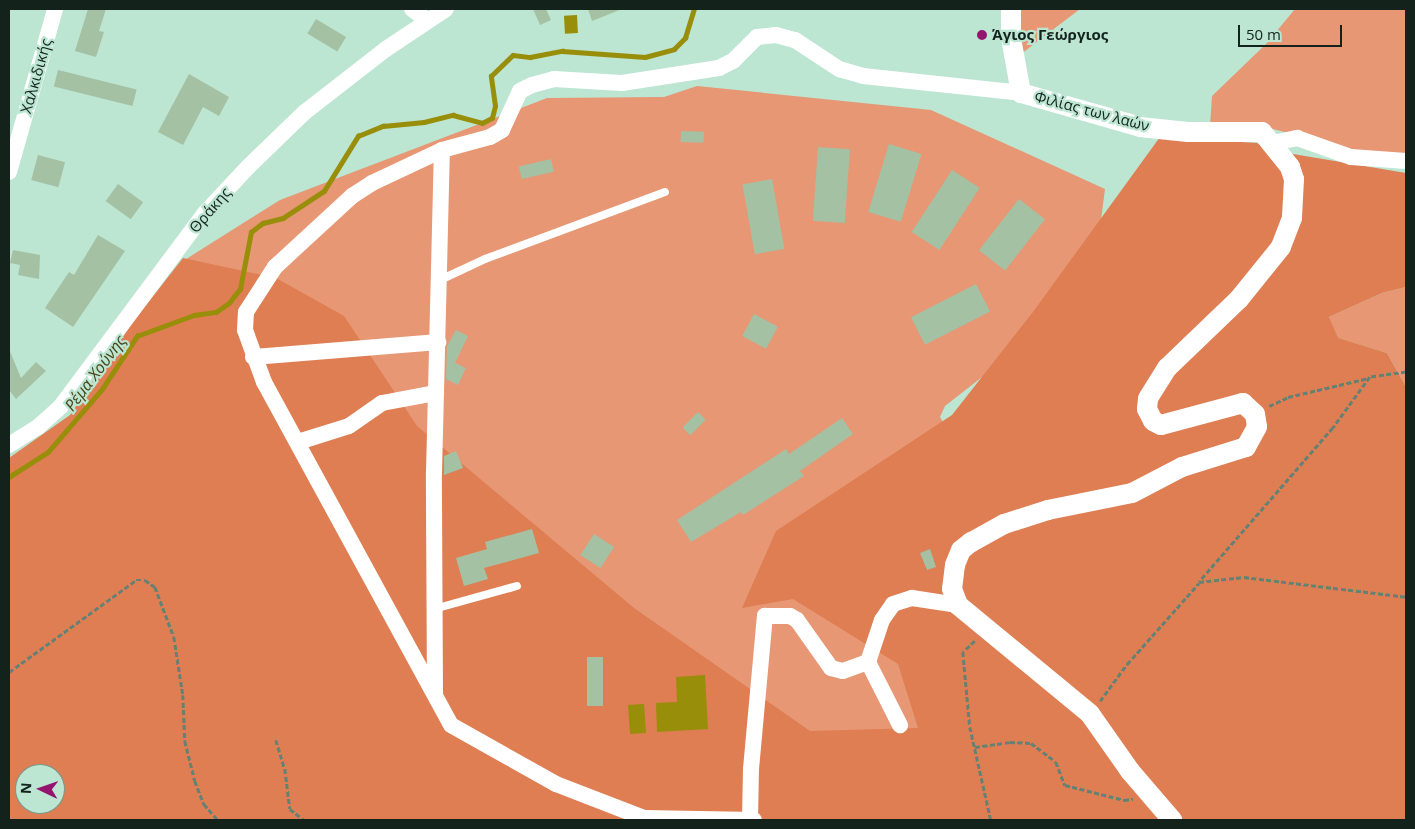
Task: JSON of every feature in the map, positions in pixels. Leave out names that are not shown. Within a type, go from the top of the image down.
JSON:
[{"type":"street","name":"Χαλκιδικής","points":[[9,172],[55,9]]},
{"type":"street","points":[[412,9],[427,20]]},
{"type":"street","name":"Θράκης","points":[[9,445],[38,427],[62,406],[205,213],[249,166],[305,112],[427,20],[446,9]]},
{"type":"street","name":"Φιλίας των λαών","points":[[1011,9],[1011,38],[1021,93],[1140,127],[1188,132],[1257,131],[1265,134],[1273,143]]},
{"type":"street","points":[[754,820],[644,818],[556,784],[452,725],[253,357],[245,330],[246,312],[275,267],[352,196],[372,183],[442,150],[490,137],[502,130],[520,91],[532,85],[554,79],[622,83],[719,68],[733,61],[756,37],[776,35],[795,40],[839,69],[863,76],[1021,93]]},
{"type":"street","points":[[958,605],[952,589],[955,565],[961,550],[971,542],[1004,524],[1039,513],[1132,493],[1182,467],[1246,447],[1257,427],[1254,414],[1243,403],[1234,404],[1172,424],[1161,425],[1150,415],[1153,387],[1167,368],[1239,299],[1280,246],[1292,218],[1294,179],[1290,167],[1273,143],[1297,138],[1351,156],[1382,162],[1406,161]]},
{"type":"street","points":[[435,695],[433,610],[442,150]]},
{"type":"street","points":[[253,357],[438,342]]},
{"type":"street","points":[[298,442],[348,426],[382,403],[436,393]]},
{"type":"street","points":[[900,725],[868,662],[882,620],[893,604],[912,598],[958,605],[989,628],[1090,714],[1172,820]]},
{"type":"street","points":[[750,820],[750,769],[766,616],[790,616],[797,620],[835,670],[868,662]]},
{"type":"lane","points":[[440,280],[485,259],[665,192]]},
{"type":"lane","points":[[433,610],[516,586]]},
{"type":"path","points":[[1254,414],[1288,396],[1406,372]]},
{"type":"path","points":[[1090,714],[1127,664],[1333,428],[1370,378]]},
{"type":"path","points":[[1199,582],[1244,577],[1406,597]]},
{"type":"path","points":[[9,672],[136,580],[146,580],[155,587],[174,637],[184,695],[185,741],[195,781],[204,804],[218,820]]},
{"type":"path","points":[[989,628],[963,652],[974,747],[991,820]]},
{"type":"path","points":[[276,740],[285,769],[290,809],[304,820]]},
{"type":"path","points":[[974,747],[1010,742],[1031,743],[1056,762],[1065,785],[1124,800],[1152,796]]},
{"type":"shaded area","points":[[1018,9],[1080,9],[1021,54]]},
{"type":"shaded area","points":[[1295,9],[1406,9],[1406,158],[1384,158],[1273,129],[1210,126],[1212,96],[1267,43]]},
{"type":"shaded area","points":[[577,15],[578,33],[565,34],[564,16]]},
{"type":"shaded area","points":[[697,86],[931,110],[1105,189],[1092,291],[945,406],[940,417],[950,434],[959,728],[9,820],[15,782],[15,814],[65,814],[65,764],[18,764],[72,417],[183,261],[280,200],[547,98],[664,97]]},
{"type":"shaded area","points":[[1160,137],[1257,143],[1293,154],[1406,173],[1406,287],[1382,293],[1329,317],[1338,338],[1387,353],[1406,387],[1406,820],[9,820],[9,458],[70,415],[132,323],[183,258],[276,278],[344,316],[417,426],[634,608],[810,731],[918,728],[898,664],[793,599],[742,608],[776,531],[952,415],[1033,312]]},
{"type":"shaded area","points":[[1406,287],[1406,387],[1387,353],[1337,338],[1329,317],[1382,293]]},
{"type":"shaded area","points":[[705,675],[708,729],[657,732],[656,703],[677,702],[676,677]]},
{"type":"shaded area","points":[[644,704],[646,733],[630,734],[628,705]]},
{"type":"building","points":[[88,9],[106,9],[99,31],[104,32],[96,57],[75,51]]},
{"type":"building","points":[[533,9],[546,9],[551,20],[540,25]]},
{"type":"building","points":[[588,9],[622,9],[592,21]]},
{"type":"building","points":[[316,19],[346,37],[337,52],[307,34]]},
{"type":"building","points":[[58,70],[137,90],[132,106],[54,86]]},
{"type":"building","points":[[189,74],[229,97],[219,116],[203,107],[183,145],[158,132]]},
{"type":"building","points":[[681,131],[704,132],[704,143],[681,142]]},
{"type":"building","points":[[889,144],[922,154],[901,222],[868,212]]},
{"type":"building","points":[[818,147],[850,149],[845,223],[813,221]]},
{"type":"building","points":[[38,155],[65,162],[58,187],[31,180]]},
{"type":"building","points":[[551,159],[554,172],[522,179],[519,166]]},
{"type":"building","points":[[952,170],[980,188],[939,250],[912,232]]},
{"type":"building","points":[[772,179],[784,249],[755,254],[742,184]]},
{"type":"building","points":[[118,184],[143,202],[131,219],[106,201]]},
{"type":"building","points":[[1019,199],[1045,219],[1005,271],[979,250]]},
{"type":"building","points":[[98,235],[125,251],[73,327],[45,308],[69,272],[74,275]]},
{"type":"building","points":[[13,250],[40,255],[39,279],[18,275],[20,265],[10,263]]},
{"type":"building","points":[[976,284],[990,312],[925,345],[911,317]]},
{"type":"building","points":[[754,314],[778,327],[766,349],[742,336]]},
{"type":"building","points":[[456,330],[468,336],[455,363],[466,368],[458,385],[446,379],[447,346]]},
{"type":"building","points":[[9,349],[21,378],[36,362],[46,371],[16,399],[9,390]]},
{"type":"building","points":[[698,412],[706,420],[690,435],[682,428]]},
{"type":"building","points":[[842,418],[853,434],[800,471],[804,476],[743,515],[741,512],[691,542],[677,520],[786,449],[789,454]]},
{"type":"building","points":[[456,451],[463,468],[444,475],[444,456]]},
{"type":"building","points":[[532,529],[539,553],[484,568],[488,579],[464,586],[456,558],[487,549],[485,542]]},
{"type":"building","points":[[594,534],[614,547],[601,568],[580,555]]},
{"type":"building","points":[[930,549],[936,567],[927,570],[920,553]]},
{"type":"building","points":[[587,657],[603,657],[603,706],[587,706]]},
{"type":"waterway","name":"Ρέμα Χούνης","points":[[9,477],[48,452],[102,389],[137,336],[194,315],[216,312],[229,303],[240,289],[251,232],[263,223],[283,218],[324,191],[358,136],[383,126],[424,122],[453,115],[482,123],[492,118],[495,106],[491,76],[513,55],[530,57],[562,51],[645,57],[674,49],[685,38],[694,9]]},
{"type":"place","name":"Άγιος Γεώργιος","points":[[982,35]]}]
